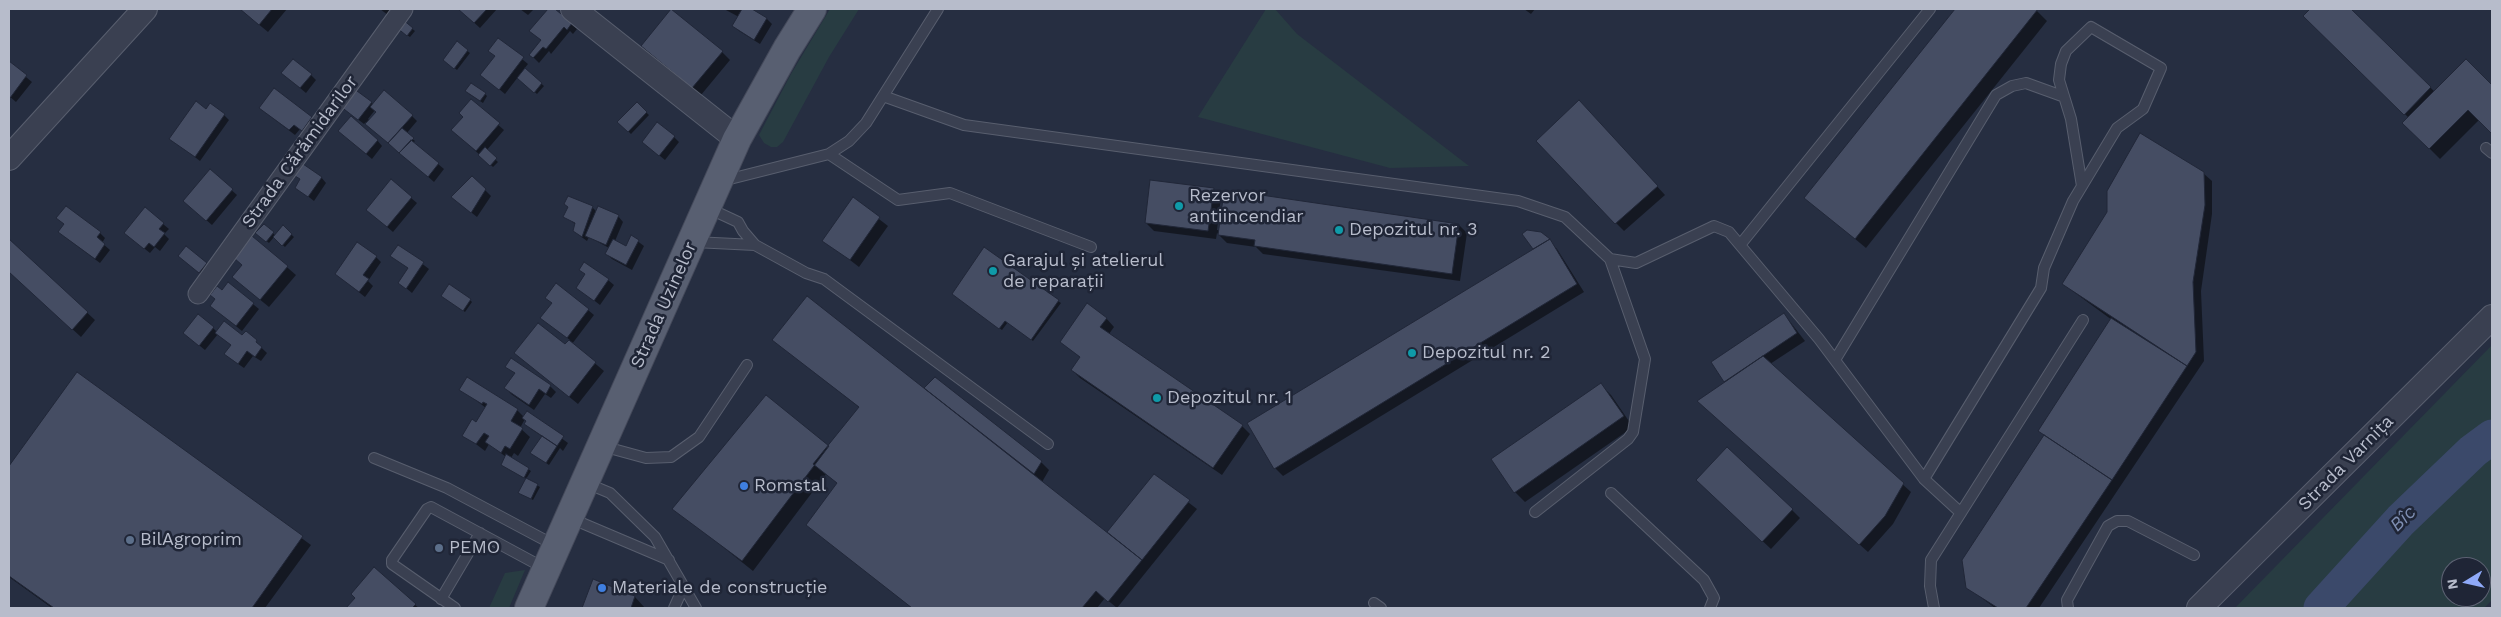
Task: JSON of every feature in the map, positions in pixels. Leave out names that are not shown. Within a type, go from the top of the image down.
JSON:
[{"type":"main road","name":"Strada Uzinelor","points":[[529,608],[711,194],[737,139],[787,48],[812,9]]},
{"type":"street","points":[[9,158],[145,9]]},
{"type":"street","name":"Strada Cărămidarilor","points":[[198,294],[403,9]]},
{"type":"street","points":[[573,9],[737,139]]},
{"type":"street","name":"Strada Varnița","points":[[2199,608],[2492,317]]},
{"type":"lane","points":[[938,9],[883,96],[860,129],[849,141],[829,154],[711,194],[738,222],[742,231],[755,245],[806,273],[824,280],[1048,444]]},
{"type":"lane","points":[[1740,245],[1930,9]]},
{"type":"lane","points":[[1924,479],[2042,288],[2044,268],[2073,200],[2082,186],[2117,128],[2143,109],[2161,68],[2091,27],[2066,51],[2061,64],[2059,80],[2062,96],[2071,118],[2082,186]]},
{"type":"lane","points":[[1835,360],[1996,95],[2012,86],[2026,83],[2062,96]]},
{"type":"lane","points":[[883,96],[964,125],[1518,201],[1565,217],[1610,259],[1645,359],[1633,432],[1628,439],[1535,512]]},
{"type":"lane","points":[[829,154],[898,200],[950,193],[1091,247]]},
{"type":"lane","points":[[1610,259],[1636,263],[1714,226],[1729,232],[1835,360],[1924,479],[1961,513]]},
{"type":"lane","points":[[691,242],[755,245]]},
{"type":"lane","points":[[1934,608],[1930,586],[1931,560],[2083,320]]},
{"type":"lane","points":[[601,446],[646,458],[671,457],[699,437],[747,365]]},
{"type":"lane","points":[[374,458],[447,488],[552,558]]},
{"type":"lane","points":[[585,482],[610,493],[655,537],[669,560],[682,588],[696,608]]},
{"type":"lane","points":[[1611,493],[1704,580],[1714,598],[1710,608]]},
{"type":"lane","points":[[455,608],[394,567],[392,560],[427,509],[431,508],[480,533],[552,558]]},
{"type":"lane","points":[[569,518],[669,560]]},
{"type":"lane","points":[[2068,608],[2067,600],[2108,526],[2117,521],[2128,521],[2194,555]]},
{"type":"lane","points":[[441,599],[480,533]]},
{"type":"lane","points":[[674,608],[682,588]]},
{"type":"shaded area","points":[[830,9],[859,9],[829,57],[783,142],[777,147],[771,147],[764,143],[759,135],[791,74]]},
{"type":"shaded area","points":[[1266,9],[1275,9],[1297,34],[1469,166],[1390,168],[1198,117]]},
{"type":"shaded area","points":[[2492,345],[2492,600],[2491,557],[2441,557],[2441,607],[2484,608],[2235,608]]},
{"type":"shaded area","points":[[525,570],[509,608],[489,608],[505,573]]},
{"type":"building","points":[[240,9],[272,9],[259,25]]},
{"type":"building","points":[[458,9],[487,9],[474,23]]},
{"type":"building","points":[[548,9],[555,9],[572,23],[567,30],[564,27],[546,49],[543,47],[533,58],[529,55],[541,40],[529,31]]},
{"type":"building","points":[[671,9],[723,51],[692,88],[641,46]]},
{"type":"building","points":[[742,9],[752,9],[767,18],[754,40],[732,26]]},
{"type":"building","points":[[1955,9],[2038,9],[1855,239],[1804,198]]},
{"type":"building","points":[[2310,9],[2351,9],[2431,87],[2404,115],[2303,16]]},
{"type":"building","points":[[402,19],[413,28],[407,36],[396,27]]},
{"type":"building","points":[[498,38],[524,57],[499,90],[480,75],[495,56],[488,51]]},
{"type":"building","points":[[457,41],[468,50],[454,69],[443,60]]},
{"type":"building","points":[[293,59],[312,74],[300,88],[281,73]]},
{"type":"building","points":[[2466,59],[2492,85],[2492,134],[2468,110],[2429,149],[2402,123]]},
{"type":"building","points":[[9,61],[27,75],[10,98],[9,96]]},
{"type":"building","points":[[525,68],[542,83],[534,93],[517,78]]},
{"type":"building","points":[[471,83],[486,93],[480,101],[465,91]]},
{"type":"building","points":[[274,88],[312,117],[302,131],[294,125],[289,130],[259,108]]},
{"type":"building","points":[[353,88],[372,102],[358,120],[340,106]]},
{"type":"building","points":[[384,90],[413,115],[388,143],[365,124],[376,112],[370,107]]},
{"type":"building","points":[[471,99],[500,123],[476,151],[451,130],[463,117],[459,113]]},
{"type":"building","points":[[1579,100],[1658,186],[1615,224],[1536,141]]},
{"type":"building","points":[[196,101],[206,109],[210,103],[225,114],[195,157],[169,139]]},
{"type":"building","points":[[637,102],[647,112],[628,132],[617,122]]},
{"type":"building","points":[[351,116],[378,140],[366,154],[338,131]]},
{"type":"building","points":[[657,122],[675,136],[659,156],[642,142]]},
{"type":"building","points":[[402,128],[414,138],[399,153],[388,143]]},
{"type":"building","points":[[2140,133],[2204,172],[2205,205],[2193,282],[2196,352],[2187,366],[2062,284],[2107,212],[2107,191]]},
{"type":"building","points":[[411,140],[439,163],[428,177],[399,153]]},
{"type":"building","points":[[485,147],[497,158],[490,166],[478,155]]},
{"type":"building","points":[[303,164],[322,177],[308,197],[295,188],[300,179],[295,176]]},
{"type":"building","points":[[210,169],[233,189],[206,221],[183,201]]},
{"type":"building","points":[[472,176],[486,189],[471,213],[451,197]]},
{"type":"building","points":[[391,179],[412,197],[387,227],[366,210]]},
{"type":"building","name":"Rezervor antiincendiar","points":[[1150,180],[1214,188],[1208,231],[1145,223]]},
{"type":"building","name":"Depozitul nr. 3","points":[[1224,192],[1261,195],[1459,224],[1452,274],[1254,246],[1255,240],[1218,235]]},
{"type":"building","points":[[568,196],[593,206],[582,237],[573,231],[575,223],[563,217],[568,207],[564,204]]},
{"type":"building","points":[[853,197],[880,217],[850,260],[822,241]]},
{"type":"building","points":[[66,206],[101,232],[97,237],[105,244],[95,259],[58,232],[64,224],[56,218]]},
{"type":"building","points":[[598,206],[619,215],[606,245],[585,236]]},
{"type":"building","points":[[145,207],[164,223],[159,229],[165,233],[154,247],[149,243],[144,249],[124,233]]},
{"type":"building","points":[[264,224],[274,232],[266,242],[255,233]]},
{"type":"building","points":[[283,225],[292,234],[282,246],[273,237]]},
{"type":"building","points":[[1527,230],[1541,232],[1550,239],[1533,249],[1522,234]]},
{"type":"building","points":[[631,235],[639,240],[626,265],[605,254],[613,239],[626,246]]},
{"type":"building","points":[[252,236],[288,266],[260,300],[232,277],[242,265],[234,258]]},
{"type":"building","points":[[9,239],[88,312],[72,330],[9,272]]},
{"type":"building","name":"Depozitul nr. 2","points":[[1550,239],[1577,284],[1274,469],[1247,423]]},
{"type":"building","points":[[357,242],[377,256],[363,275],[369,279],[359,292],[335,274]]},
{"type":"building","points":[[398,245],[424,262],[406,289],[398,283],[408,268],[390,256]]},
{"type":"building","points":[[186,246],[207,263],[199,273],[178,256]]},
{"type":"building","name":"Garajul și atelierul de reparații","points":[[984,247],[1059,300],[1031,340],[1005,321],[999,329],[952,294]]},
{"type":"building","points":[[584,262],[609,279],[594,301],[576,288],[585,274],[579,270]]},
{"type":"building","points":[[228,282],[254,303],[236,326],[210,306],[215,299],[210,295],[217,286],[222,290]]},
{"type":"building","points":[[556,283],[589,309],[567,338],[540,318],[552,303],[545,298]]},
{"type":"building","points":[[449,284],[471,299],[463,311],[441,296]]},
{"type":"building","points":[[807,296],[1142,560],[1108,602],[1096,591],[1082,608],[912,608],[806,525],[837,483],[813,464],[859,407],[772,340]]},
{"type":"building","name":"Depozitul nr. 1","points":[[1087,303],[1107,318],[1100,327],[1243,425],[1213,468],[1071,370],[1080,357],[1060,342]]},
{"type":"building","points":[[1784,313],[1797,333],[1724,382],[1711,362]]},
{"type":"building","points":[[198,314],[214,327],[199,346],[183,333]]},
{"type":"building","points":[[2111,318],[2187,366],[2112,480],[2038,431]]},
{"type":"building","points":[[224,321],[242,335],[246,331],[257,340],[256,342],[262,347],[255,357],[247,351],[238,364],[224,354],[231,345],[215,333]]},
{"type":"building","points":[[538,323],[565,344],[569,340],[596,362],[569,397],[514,353]]},
{"type":"building","points":[[1763,356],[1904,483],[1885,516],[1859,545],[1697,401]]},
{"type":"building","points":[[511,358],[551,385],[546,394],[539,389],[529,405],[504,388],[515,373],[505,367]]},
{"type":"building","points":[[77,372],[303,536],[252,608],[54,608],[9,576],[9,466]]},
{"type":"building","points":[[467,377],[518,409],[511,421],[523,428],[510,449],[505,446],[501,453],[485,442],[489,436],[484,433],[476,444],[462,436],[472,419],[476,422],[487,404],[483,402],[482,404],[459,390]]},
{"type":"building","points":[[935,377],[1042,461],[1034,474],[924,388]]},
{"type":"building","points":[[1601,383],[1624,416],[1514,493],[1491,459]]},
{"type":"building","name":"Romstal","points":[[766,395],[829,446],[742,561],[672,509]]},
{"type":"building","points":[[527,411],[564,436],[557,446],[524,424],[526,421],[522,418]]},
{"type":"building","points":[[2044,435],[2112,480],[2026,608],[1998,608],[1966,588],[1962,560]]},
{"type":"building","points":[[542,436],[557,446],[546,463],[530,453]]},
{"type":"building","points":[[1727,447],[1793,509],[1762,542],[1696,480]]},
{"type":"building","points":[[506,454],[529,468],[524,478],[501,465]]},
{"type":"building","points":[[1154,474],[1190,500],[1142,560],[1107,532]]},
{"type":"building","points":[[526,478],[538,484],[531,499],[518,493]]},
{"type":"building","points":[[374,567],[416,604],[412,608],[346,608],[355,598],[351,594]]},
{"type":"building","name":"Materiale de construcție","points":[[593,579],[635,596],[631,608],[582,608]]},
{"type":"waterway","name":"Bîc","points":[[2321,608],[2401,520],[2473,451],[2492,437]]},
{"type":"place","name":"Rezervor antiincendiar","points":[[1179,206]]},
{"type":"place","name":"Depozitul nr. 3","points":[[1339,230]]},
{"type":"place","name":"Garajul și atelierul de reparații","points":[[993,271]]},
{"type":"place","name":"Depozitul nr. 2","points":[[1412,353]]},
{"type":"place","name":"Depozitul nr. 1","points":[[1157,398]]},
{"type":"place","name":"Romstal","points":[[744,486]]},
{"type":"place","name":"BilAgroprim","points":[[130,540]]},
{"type":"place","name":"PEMO","points":[[439,548]]},
{"type":"place","name":"Materiale de construcție","points":[[602,588]]}]
